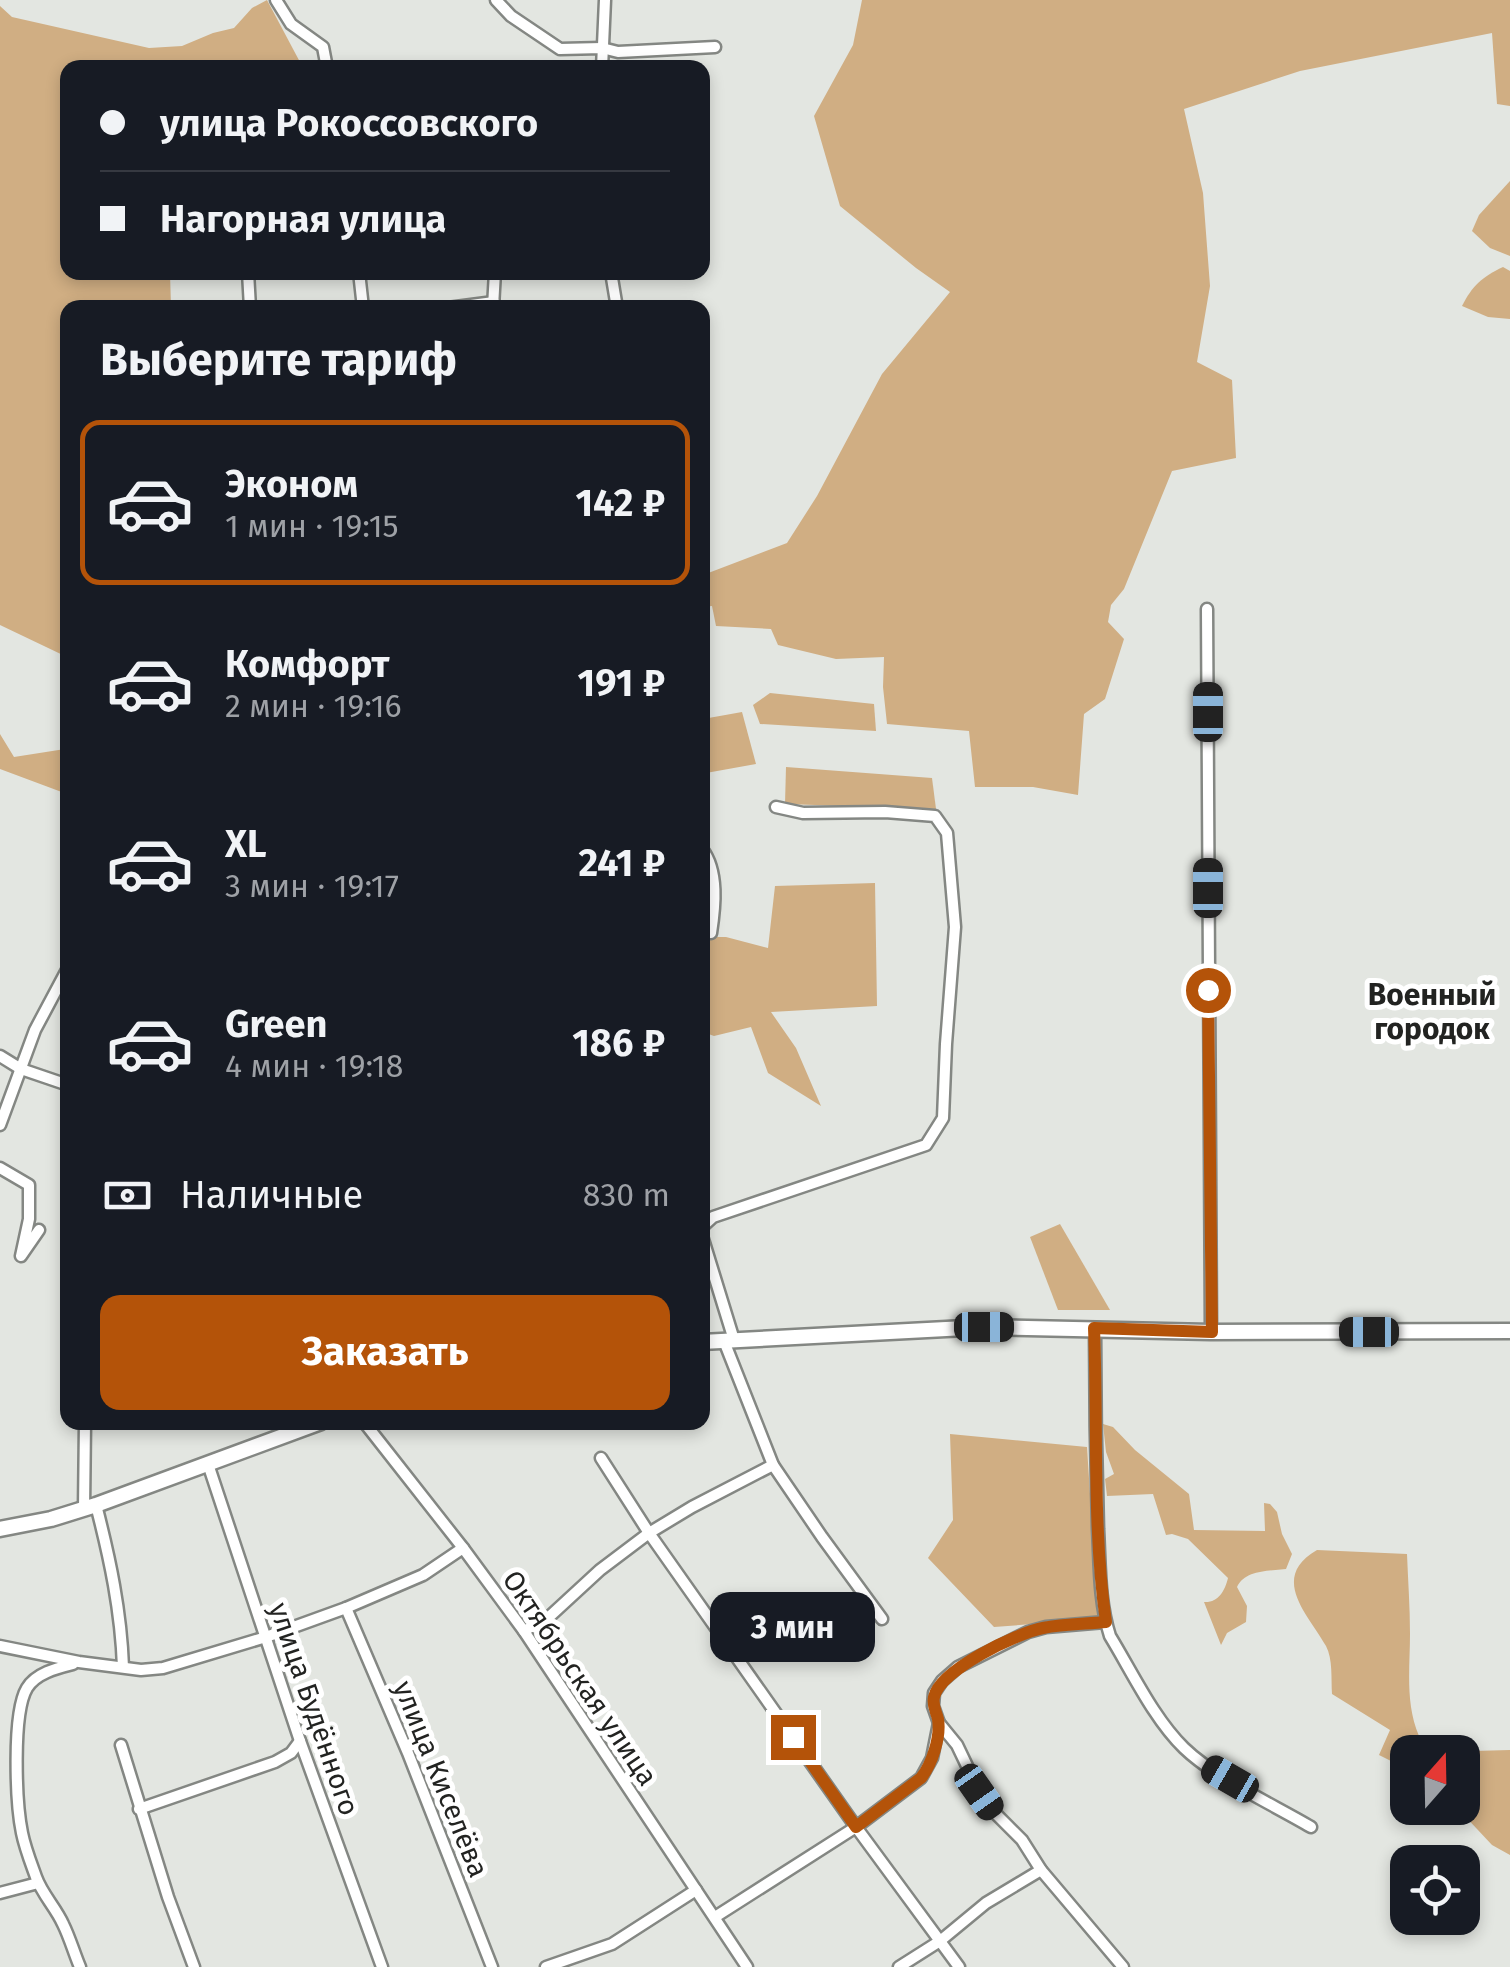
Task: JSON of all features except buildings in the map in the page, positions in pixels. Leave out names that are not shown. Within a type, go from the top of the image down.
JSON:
[{"type":"main road","points":[[710,1341],[984,1327],[1510,1332]]},
{"type":"main road","points":[[0,1529],[90,1507],[299,1430]]},
{"type":"street","points":[[276,0],[291,24],[323,46],[326,60]]},
{"type":"street","points":[[496,0],[511,16],[560,49],[602,48],[618,52],[715,47]]},
{"type":"street","points":[[602,60],[605,0]]},
{"type":"street","points":[[1207,610],[1212,1332]]},
{"type":"street","points":[[710,1220],[926,1145],[942,1118],[955,927],[948,833],[935,816],[803,813],[776,807]]},
{"type":"street","points":[[710,864],[715,911],[711,934]]},
{"type":"street","points":[[0,1125],[35,1030],[60,983]]},
{"type":"street","points":[[0,1056],[21,1069],[60,1082]]},
{"type":"street","points":[[0,1168],[29,1184],[29,1219],[21,1256],[39,1230]]},
{"type":"street","points":[[710,1267],[729,1340],[773,1465],[882,1619]]},
{"type":"street","points":[[1094,1328],[1100,1587],[1110,1636],[1168,1730],[1183,1747],[1202,1764],[1310,1827]]},
{"type":"street","points":[[85,1430],[90,1507],[114,1574],[123,1667]]},
{"type":"street","name":"Октябрьская улица","points":[[370,1430],[524,1631],[747,1967]]},
{"type":"street","points":[[600,1458],[856,1827],[960,1967]]},
{"type":"street","name":"улица Будённого","points":[[208,1464],[300,1741],[382,1967]]},
{"type":"street","points":[[524,1631],[549,1617],[600,1570],[649,1533],[773,1465]]},
{"type":"street","points":[[0,1646],[79,1662],[142,1670],[163,1668],[346,1608],[423,1575],[463,1548]]},
{"type":"street","name":"улица Киселёва","points":[[346,1608],[492,1967]]},
{"type":"street","points":[[1106,1622],[1028,1632],[958,1667],[934,1693],[933,1706],[939,1723],[957,1746],[992,1810],[1022,1840],[1041,1870],[1123,1967]]},
{"type":"street","points":[[79,1662],[53,1669],[33,1680],[24,1691],[17,1764],[22,1836],[38,1882],[64,1925],[80,1967]]},
{"type":"street","points":[[715,1917],[856,1827],[921,1778],[932,1758],[939,1723]]},
{"type":"street","points":[[139,1809],[275,1762],[291,1753],[300,1741]]},
{"type":"street","points":[[121,1745],[194,1967]]},
{"type":"street","points":[[899,1967],[940,1941],[986,1903],[1041,1870]]},
{"type":"street","points":[[0,1892],[38,1882]]},
{"type":"street","points":[[553,1966],[612,1944],[696,1890]]},
{"type":"shaded area","points":[[267,0],[299,60],[60,60],[60,280],[170,280],[171,300],[60,300],[60,654],[0,625],[0,6],[12,17],[149,48],[182,46],[234,28],[252,8]]},
{"type":"shaded area","points":[[862,0],[1510,0],[1510,106],[1497,104],[1492,33],[1300,71],[1184,109],[1203,193],[1210,286],[1197,362],[1232,380],[1236,458],[1172,471],[1124,589],[1111,605],[1108,622],[1124,639],[1105,699],[1084,714],[1078,795],[1033,787],[975,787],[969,731],[887,724],[884,657],[836,659],[778,645],[771,629],[716,626],[710,606],[710,572],[787,543],[817,496],[882,374],[950,292],[840,206],[814,116],[853,45]]},
{"type":"shaded area","points":[[1510,181],[1510,256],[1490,248],[1472,231],[1479,215]]},
{"type":"shaded area","points":[[1503,267],[1510,271],[1510,319],[1488,317],[1462,306],[1478,283]]},
{"type":"shaded area","points":[[770,693],[874,704],[876,731],[760,724],[753,705]]},
{"type":"shaded area","points":[[742,712],[756,764],[710,772],[710,718]]},
{"type":"shaded area","points":[[0,734],[14,757],[60,750],[60,791],[0,769]]},
{"type":"shaded area","points":[[786,767],[932,778],[936,809],[785,804]]},
{"type":"shaded area","points":[[875,883],[877,1006],[771,1012],[796,1048],[821,1106],[768,1073],[751,1027],[710,1035],[710,937],[768,948],[775,886]]},
{"type":"shaded area","points":[[1060,1224],[1110,1310],[1058,1310],[1030,1237]]},
{"type":"shaded area","points":[[1103,1424],[1113,1427],[1189,1494],[1194,1530],[1265,1531],[1264,1503],[1277,1512],[1292,1554],[1286,1569],[1258,1572],[1241,1581],[1237,1587],[1247,1606],[1246,1622],[1227,1633],[1221,1645],[1204,1602],[1220,1595],[1228,1578],[1188,1539],[1166,1535],[1153,1494],[1107,1496],[1105,1479],[1114,1474],[1106,1452]]},
{"type":"shaded area","points":[[950,1434],[1087,1447],[1098,1619],[994,1627],[928,1558],[953,1520]]},
{"type":"shaded area","points":[[1317,1550],[1407,1554],[1409,1685],[1419,1735],[1390,1735],[1390,1760],[1379,1755],[1390,1730],[1332,1694],[1328,1651],[1303,1609],[1294,1584],[1303,1561]]},
{"type":"shaded area","points":[[1510,1750],[1510,1855],[1492,1845],[1473,1825],[1480,1825],[1480,1751]]},
{"type":"district","name":"Военный городок","points":[[1432,1012]]},
{"type":"route","points":[[793,1737],[856,1827],[927,1770],[939,1723],[933,1706],[934,1693],[958,1667],[1028,1632],[1106,1622],[1100,1587],[1094,1328],[1212,1332],[1208,990]]}]
